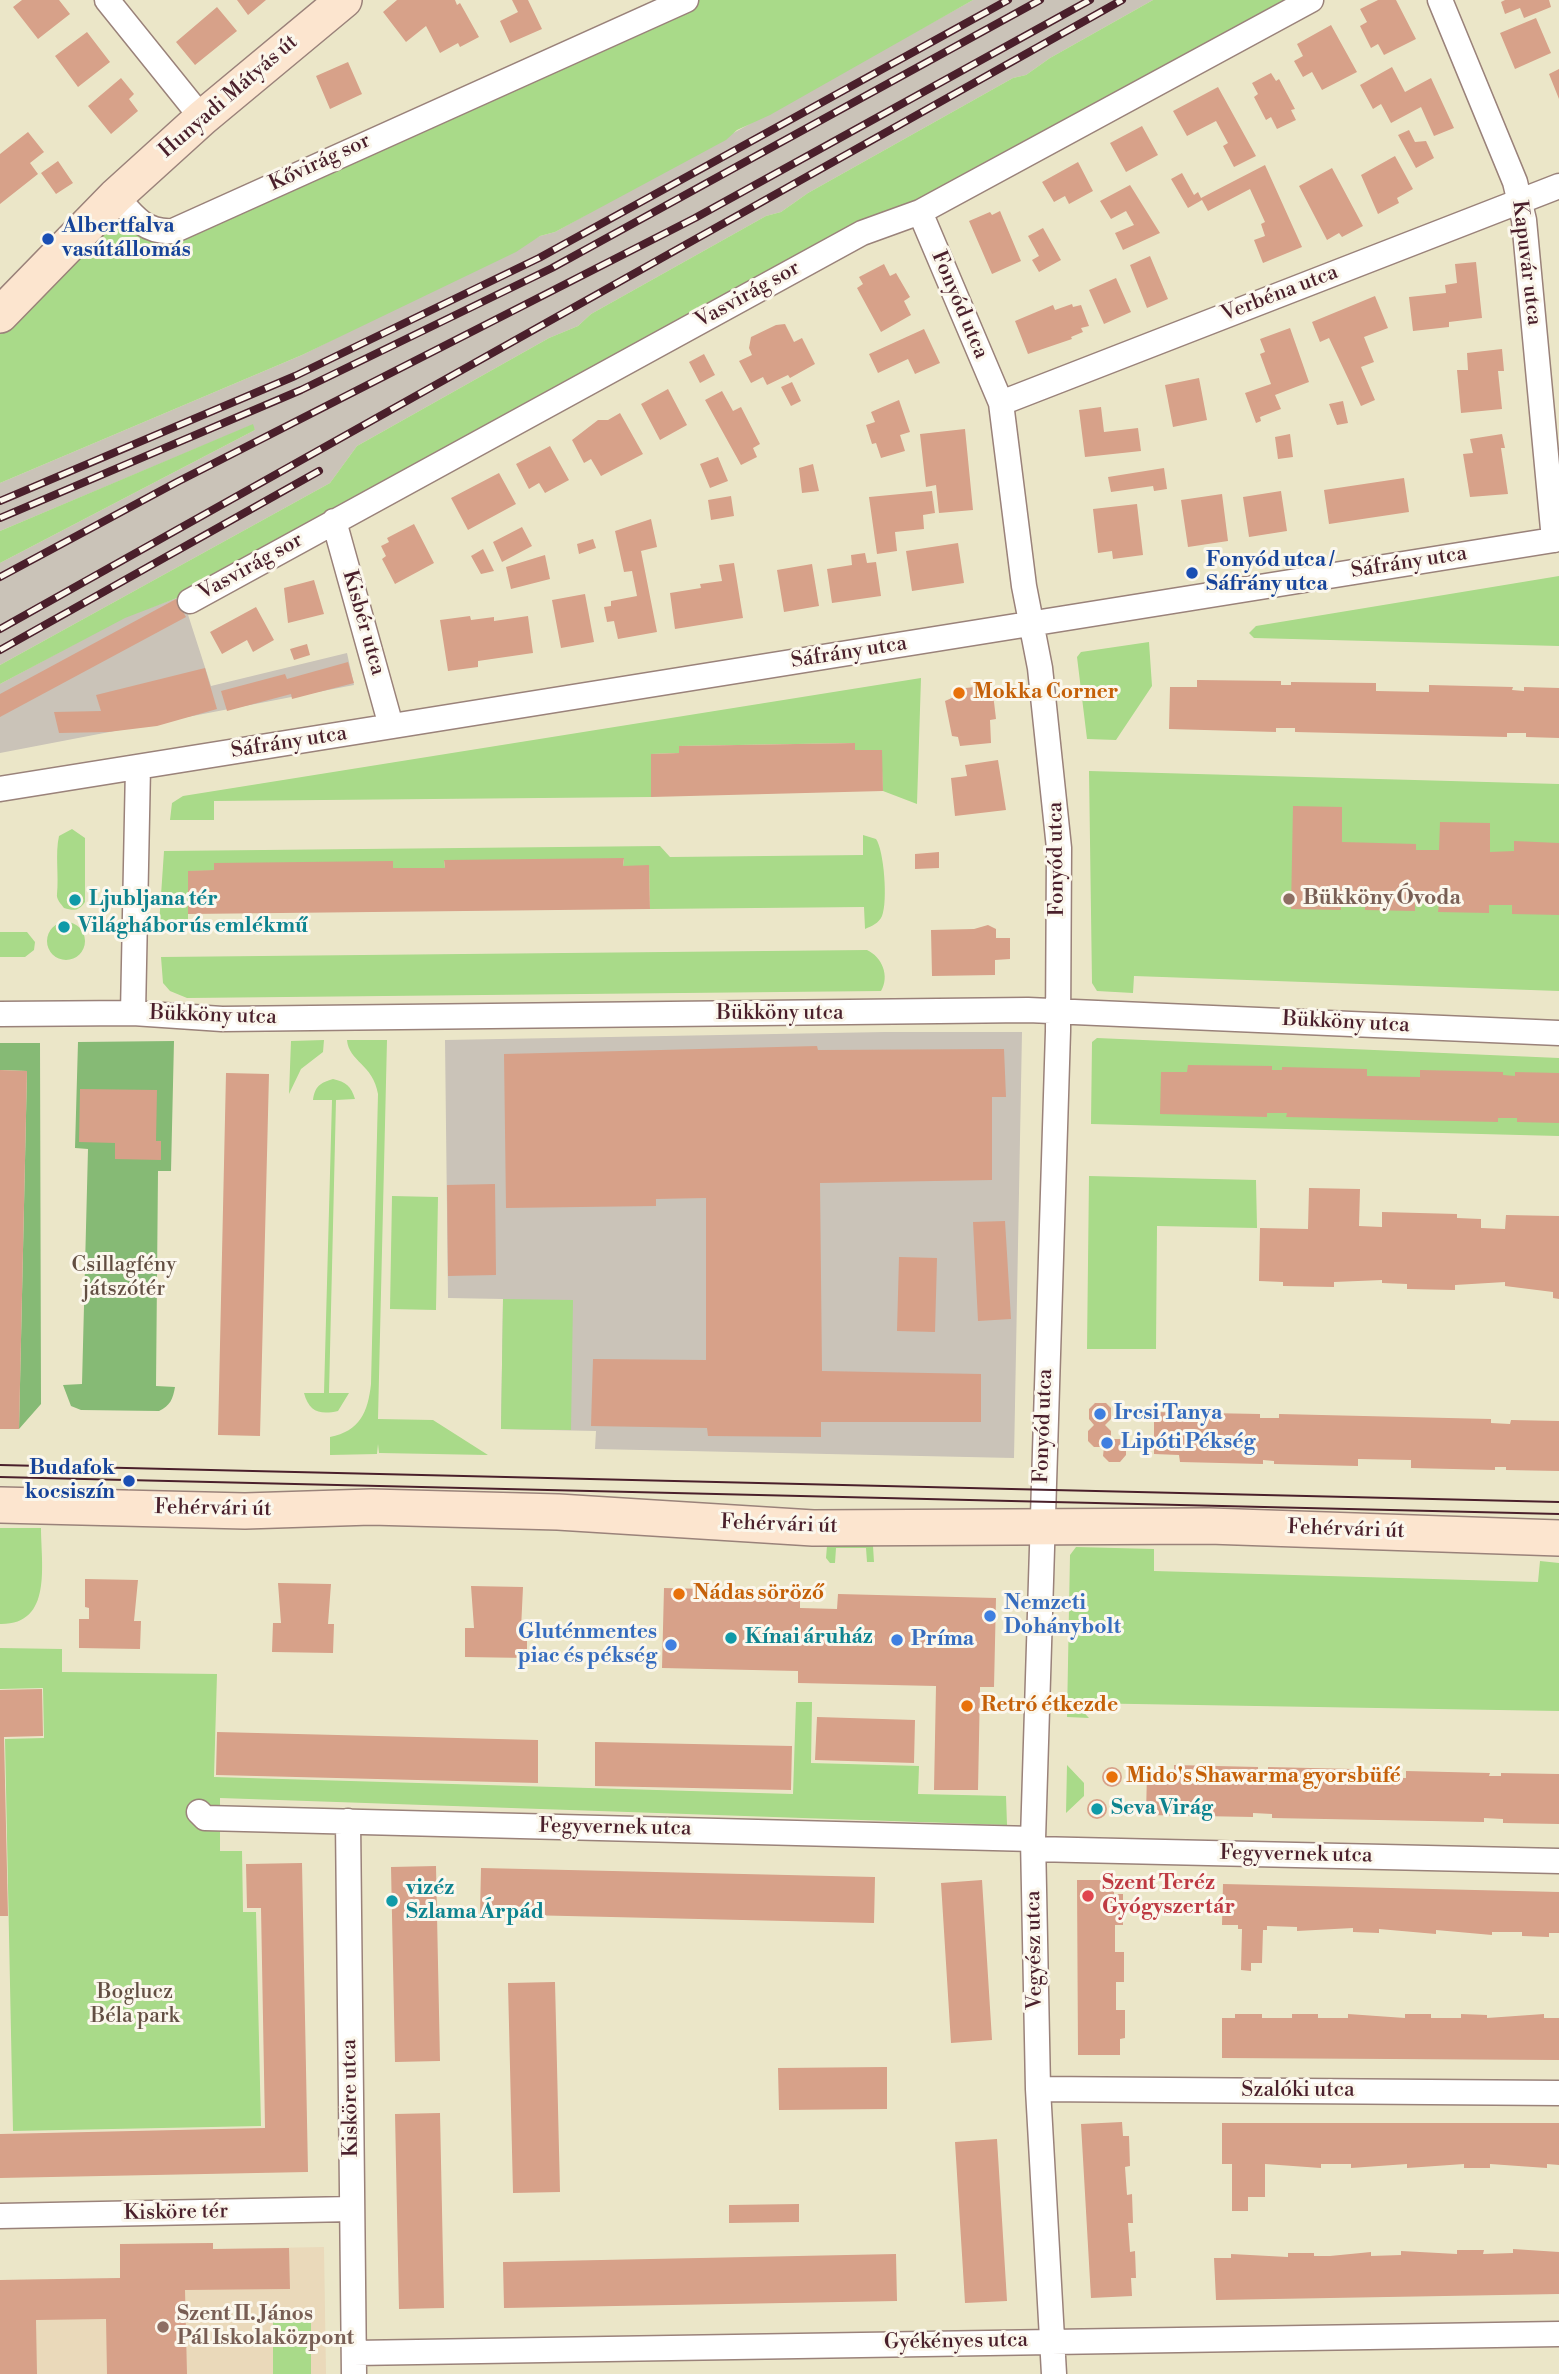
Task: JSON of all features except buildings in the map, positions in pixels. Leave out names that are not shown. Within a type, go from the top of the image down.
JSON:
[{"type":"street","points":[[107,0],[202,118]]},
{"type":"street","name":"Hunyadi Mátyás út","points":[[116,196],[202,118],[344,0]]},
{"type":"street","name":"Kővirág sor","points":[[116,196],[142,226],[159,232],[173,231],[686,0]]},
{"type":"street","name":"Vasvirág sor","points":[[190,601],[862,233],[919,212],[1311,0]]},
{"type":"street","name":"Kapuvár utca","points":[[1440,0],[1520,201],[1557,539]]},
{"type":"street","name":"Verbéna utca","points":[[1001,403],[1559,186]]},
{"type":"street","points":[[4,302],[116,196]]},
{"type":"street","name":"Fonyód utca","points":[[919,212],[1001,403],[1025,593],[1040,667],[1057,810],[1058,1012],[1042,1527]]},
{"type":"street","name":"Kisbér utca","points":[[334,521],[391,726]]},
{"type":"street","name":"Sáfrány utca","points":[[138,767],[1557,539]]},
{"type":"street","points":[[0,789],[138,767],[132,1013]]},
{"type":"street","name":"Bükköny utca","points":[[0,1014],[132,1013],[222,1019],[1058,1012],[1559,1033]]},
{"type":"street","name":"Fehérvári út","points":[[0,1505],[245,1511],[371,1507],[558,1512],[813,1528],[1236,1527],[1559,1538]]},
{"type":"street","name":"Vegyész utca","points":[[1042,1527],[1033,1844],[1038,2089],[1054,2374]]},
{"type":"street","name":"Fegyvernek utca","points":[[199,1812],[205,1818],[1559,1861]]},
{"type":"street","name":"Kisköre utca","points":[[348,1821],[354,2363]]},
{"type":"street","name":"Szalóki utca","points":[[1038,2089],[1559,2093]]},
{"type":"street","name":"Kisköre tér","points":[[0,2216],[352,2209]]},
{"type":"street","name":"Gyékényes utca","points":[[354,2363],[1052,2341],[1559,2334]]},
{"type":"shaded area","points":[[973,0],[1153,0],[1050,58],[1026,75],[1013,78],[808,193],[781,212],[766,216],[591,314],[578,326],[549,338],[357,446],[330,483],[0,665],[0,563],[255,430],[252,425],[0,531],[0,483],[302,355],[540,236],[555,232]]},
{"type":"shaded area","points":[[182,596],[211,686],[347,653],[354,685],[0,753],[0,684],[125,617]]},
{"type":"shaded area","points":[[1022,1032],[1014,1458],[595,1449],[596,1431],[501,1429],[503,1299],[448,1298],[445,1040]]},
{"type":"shaded area","name":"Szent II. János Pál Iskolaközpont","points":[[213,2243],[213,2249],[324,2247],[326,2374],[0,2374],[0,2280],[120,2278],[120,2244]]},
{"type":"green space","points":[[686,0],[973,0],[770,115],[737,130],[726,140],[555,232],[540,236],[516,252],[302,355],[0,483],[0,315],[116,196],[158,232]]},
{"type":"green space","points":[[1153,0],[1311,0],[182,596],[125,618],[0,684],[0,665],[330,483],[357,446],[549,338],[578,326],[591,314],[766,216],[781,212],[808,193],[1013,78],[1026,75],[1050,58]]},
{"type":"green space","points":[[253,424],[255,430],[0,563],[0,531]]},
{"type":"green space","points":[[1559,576],[1559,646],[1254,638],[1249,633],[1256,626]]},
{"type":"green space","points":[[1149,642],[1152,686],[1116,740],[1087,739],[1077,657],[1081,652]]},
{"type":"green space","points":[[921,678],[917,804],[883,791],[881,750],[855,750],[855,743],[679,746],[679,753],[651,754],[651,797],[214,801],[214,820],[170,820],[172,803],[183,796]]},
{"type":"green space","name":"Bükköny Óvoda","points":[[1089,771],[1559,784],[1559,991],[1134,976],[1133,993],[1097,991],[1092,983]]},
{"type":"green space","points":[[72,829],[85,838],[85,902],[73,910],[64,908],[57,896],[59,836]]},
{"type":"green space","points":[[863,835],[876,839],[879,845],[885,888],[882,916],[865,929],[864,907],[650,909],[649,866],[623,866],[624,859],[444,861],[445,868],[188,871],[188,925],[159,925],[164,851],[660,846],[670,857],[863,855]]},
{"type":"green space","points":[[66,922],[80,927],[85,941],[80,955],[66,960],[52,955],[47,941],[52,927]]},
{"type":"green space","points":[[0,932],[27,932],[35,942],[34,950],[25,957],[0,957]]},
{"type":"green space","points":[[867,950],[877,957],[883,968],[885,979],[881,991],[187,998],[170,991],[163,983],[161,957]]},
{"type":"green space","points":[[1097,1038],[1559,1058],[1559,1136],[1091,1124],[1092,1042]]},
{"type":"green space","points":[[324,1040],[323,1052],[301,1069],[289,1094],[291,1041]]},
{"type":"green space","points":[[347,1040],[387,1040],[378,1419],[433,1420],[488,1455],[379,1453],[378,1444],[377,1454],[330,1455],[330,1437],[349,1430],[361,1419],[368,1403],[371,1384],[378,1094],[371,1076],[352,1054]]},
{"type":"green space","name":"Csillagfény játszótér","points":[[174,1041],[171,1171],[158,1171],[156,1386],[175,1387],[172,1399],[159,1411],[81,1410],[71,1406],[63,1385],[82,1384],[88,1149],[75,1148],[78,1042]]},
{"type":"green space","points":[[0,1043],[40,1043],[41,1404],[19,1429],[27,1071],[0,1070]]},
{"type":"green space","points":[[333,1079],[347,1085],[355,1099],[336,1100],[329,1393],[349,1393],[338,1411],[326,1413],[312,1408],[304,1393],[324,1393],[332,1100],[313,1100],[319,1086]]},
{"type":"green space","points":[[1089,1176],[1256,1180],[1257,1228],[1157,1226],[1156,1349],[1087,1349]]},
{"type":"green space","points":[[392,1196],[438,1197],[436,1310],[390,1309]]},
{"type":"green space","points":[[503,1299],[573,1300],[571,1430],[501,1429]]},
{"type":"green space","points":[[0,1528],[41,1528],[42,1575],[36,1604],[29,1615],[17,1622],[0,1624]]},
{"type":"green space","points":[[827,1546],[873,1546],[874,1562],[867,1562],[866,1548],[836,1548],[835,1563],[830,1563],[826,1558]]},
{"type":"green space","points":[[1076,1547],[1154,1549],[1154,1571],[1538,1582],[1540,1561],[1559,1563],[1559,1711],[1075,1703],[1089,1718],[1067,1717],[1070,1555]]},
{"type":"green space","name":"Boglucz Béla park","points":[[0,1648],[62,1649],[62,1672],[217,1674],[214,1777],[793,1794],[796,1702],[812,1702],[811,1763],[919,1766],[918,1794],[1006,1796],[1007,1825],[220,1798],[220,1851],[242,1851],[243,1912],[256,1912],[261,2126],[13,2131],[5,1739],[44,1738],[43,1688],[0,1689]]},
{"type":"green space","points":[[1067,1765],[1084,1783],[1084,1796],[1066,1813]]},
{"type":"green space","points":[[311,2314],[311,2374],[273,2374],[273,2315]]},
{"type":"tram line","points":[[0,1465],[1559,1502]]},
{"type":"tram line","points":[[0,1477],[1559,1514]]},
{"type":"railway","points":[[0,501],[295,376],[539,258],[1008,0]]},
{"type":"railway","points":[[0,518],[301,390],[552,268],[1040,0]]},
{"type":"railway","points":[[0,577],[177,482],[695,218],[1090,0]]},
{"type":"railway","points":[[0,629],[1122,0]]},
{"type":"railway","points":[[0,650],[319,471]]},
{"type":"place","name":"Albertfalva vasútállomás","points":[[48,239]]},
{"type":"place","name":"Fonyód utca / Sáfrány utca","points":[[1192,573]]},
{"type":"place","name":"Mokka Corner","points":[[959,693]]},
{"type":"place","name":"Bükköny Óvoda","points":[[1289,899]]},
{"type":"place","name":"Ljubljana tér","points":[[75,900]]},
{"type":"place","name":"Világháborús emlékmű","points":[[64,927]]},
{"type":"place","name":"Ircsi Tanya","points":[[1100,1414]]},
{"type":"place","name":"Lipóti Pékség","points":[[1107,1443]]},
{"type":"place","name":"Budafok kocsiszín","points":[[129,1481]]},
{"type":"place","name":"Nádas söröző","points":[[679,1594]]},
{"type":"place","name":"Nemzeti Dohánybolt","points":[[990,1616]]},
{"type":"place","name":"Kínai áruház","points":[[731,1638]]},
{"type":"place","name":"Príma","points":[[897,1640]]},
{"type":"place","name":"Gluténmentes piac és pékség","points":[[671,1645]]},
{"type":"place","name":"Retró étkezde","points":[[967,1706]]},
{"type":"place","name":"Mido's Shawarma gyorsbüfé","points":[[1112,1777]]},
{"type":"place","name":"Seva Virág","points":[[1097,1809]]},
{"type":"place","name":"Szent Teréz Gyógyszertár","points":[[1088,1896]]},
{"type":"place","name":"vizéz Szlama Árpád","points":[[392,1901]]},
{"type":"place","name":"Szent II. János Pál Iskolaközpont","points":[[163,2327]]}]
